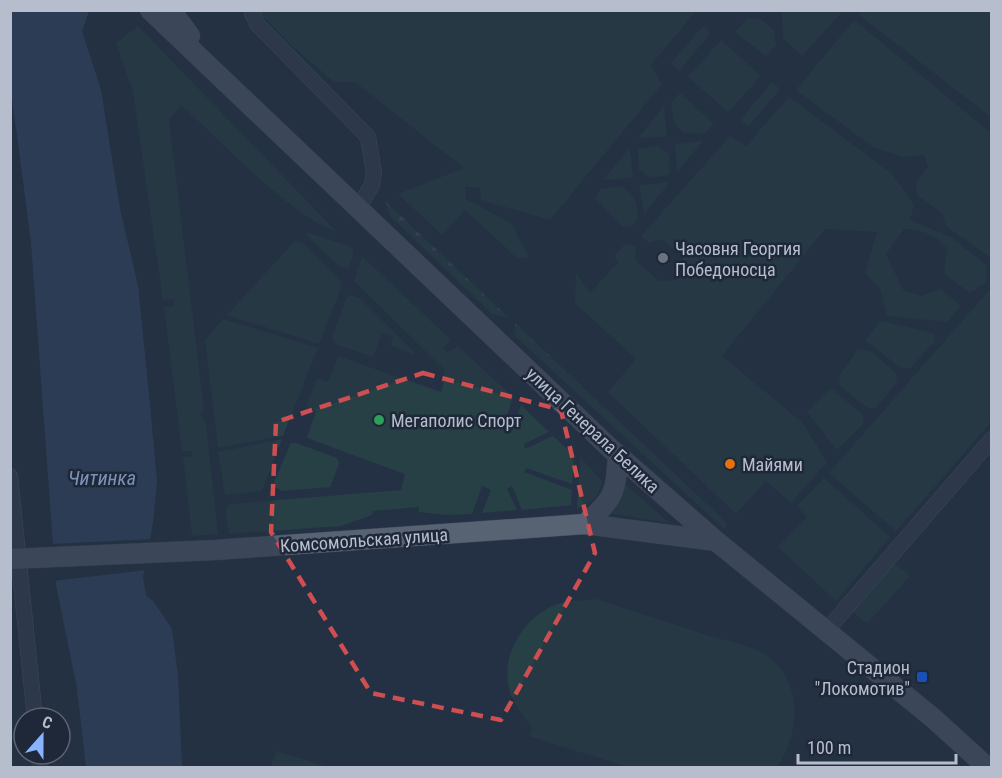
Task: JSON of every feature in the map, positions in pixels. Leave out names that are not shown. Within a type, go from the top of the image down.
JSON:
[{"type":"main road","name":"улица Генерала Белика","points":[[150,10],[618,455],[988,768]]},
{"type":"main road","name":"улица Генерала Белика","points":[[171,10],[216,72]]},
{"type":"main road","points":[[585,524],[609,502],[612,496],[615,489],[618,455]]},
{"type":"main road","name":"Комсомольская улица","points":[[21,559],[154,551],[215,550],[585,524],[716,540]]},
{"type":"street","points":[[251,10],[257,24],[368,137],[375,173],[372,185],[358,208]]},
{"type":"street","points":[[826,631],[992,439]]},
{"type":"street","points":[[10,476],[21,559],[34,706]]},
{"type":"highlighted area","points":[[423,373],[561,410],[595,553],[501,720],[371,693],[271,532],[276,422]]},
{"type":"green space","points":[[782,10],[843,11],[802,56],[783,38]]},
{"type":"green space","points":[[258,11],[696,11],[651,65],[662,84],[550,220],[481,200],[480,188],[465,187],[466,199],[511,223],[529,257],[518,259],[465,210],[442,235],[398,194],[464,168],[355,82],[334,82],[292,46]]},
{"type":"green space","points":[[862,11],[991,11],[991,117],[859,15]]},
{"type":"green space","points":[[748,17],[760,19],[774,30],[776,45],[766,56],[735,32]]},
{"type":"green space","points":[[854,20],[991,133],[991,258],[946,226],[942,213],[917,195],[916,183],[928,167],[924,155],[902,157],[873,147],[796,90]]},
{"type":"green space","points":[[138,26],[337,232],[319,224],[278,194],[235,157],[181,105],[169,120],[204,409],[200,414],[206,423],[218,534],[192,536],[183,457],[192,456],[192,451],[182,451],[164,307],[174,306],[174,299],[163,300],[133,92],[116,43]]},
{"type":"green space","points":[[703,26],[711,33],[679,71],[671,63]]},
{"type":"green space","points":[[721,40],[761,76],[728,112],[688,77]]},
{"type":"green space","points":[[772,82],[780,89],[748,127],[740,120]]},
{"type":"green space","points":[[680,93],[714,124],[704,134],[684,133],[674,123],[671,103]]},
{"type":"green space","points":[[789,97],[892,174],[914,205],[910,220],[951,237],[987,266],[986,283],[970,293],[944,274],[947,249],[943,244],[928,234],[904,229],[886,254],[903,290],[921,296],[941,289],[961,306],[947,322],[887,316],[880,289],[865,273],[877,232],[825,229],[722,356],[802,422],[827,462],[791,503],[766,481],[736,514],[608,392],[636,359],[575,303],[576,273],[590,293],[618,262],[614,256],[625,244],[635,246],[636,261],[659,281],[675,280],[684,270],[682,255],[660,239],[649,243],[641,236],[730,136],[746,146]]},
{"type":"green space","points":[[664,106],[667,137],[638,138]]},
{"type":"green space","points":[[703,141],[677,172],[675,144]]},
{"type":"green space","points":[[658,145],[669,154],[669,175],[651,178],[639,170],[638,149]]},
{"type":"green space","points":[[630,148],[633,178],[603,180]]},
{"type":"green space","points":[[670,182],[644,214],[639,185]]},
{"type":"green space","points":[[622,186],[634,197],[639,217],[632,226],[623,227],[595,198],[601,189]]},
{"type":"green space","points":[[386,202],[508,317],[492,314],[390,216]]},
{"type":"green space","points":[[309,233],[352,247],[354,254],[348,268],[340,267],[305,234]]},
{"type":"green space","points":[[295,241],[303,243],[341,281],[341,288],[319,344],[227,315]]},
{"type":"green space","points":[[362,256],[449,338],[450,342],[443,347],[447,352],[458,346],[513,397],[502,430],[511,433],[521,405],[549,432],[524,444],[525,449],[553,436],[575,456],[572,484],[526,468],[524,472],[572,490],[571,505],[522,510],[512,486],[507,489],[517,510],[482,513],[491,490],[482,486],[472,514],[448,515],[419,512],[419,507],[373,511],[372,515],[341,526],[229,534],[225,509],[231,504],[401,490],[405,474],[307,438],[316,411],[306,406],[317,378],[328,382],[338,356],[441,392],[444,383],[441,382],[445,370],[354,281]]},
{"type":"green space","points":[[991,288],[991,422],[896,531],[829,473]]},
{"type":"green space","points":[[351,295],[359,298],[414,352],[413,354],[390,345],[393,337],[382,333],[373,357],[335,344],[332,337],[346,299]]},
{"type":"green space","points":[[223,319],[318,348],[283,436],[218,448],[205,340]]},
{"type":"green space","points":[[881,321],[933,333],[935,341],[910,368],[901,368],[865,340]]},
{"type":"green space","points":[[515,323],[728,524],[724,529],[515,336]]},
{"type":"green space","points":[[858,349],[871,351],[896,373],[897,382],[876,408],[868,408],[840,386],[839,376]]},
{"type":"green space","points":[[831,388],[864,416],[863,424],[837,450],[807,412]]},
{"type":"green space","points":[[282,439],[262,491],[225,495],[218,452]]},
{"type":"green space","points":[[291,443],[337,458],[339,464],[330,487],[282,491],[275,487],[274,482]]},
{"type":"green space","points":[[580,457],[603,482],[596,498],[577,509]]},
{"type":"green space","points":[[824,478],[890,537],[836,601],[778,547],[807,517],[797,506]]},
{"type":"green space","points":[[622,481],[669,523],[602,512]]},
{"type":"green space","points":[[892,561],[910,576],[867,624],[850,609]]},
{"type":"green space","points":[[596,599],[748,646],[774,661],[784,674],[791,689],[794,704],[791,737],[777,767],[627,767],[529,736],[532,727],[514,702],[507,679],[508,665],[516,640],[533,619],[543,611],[559,603]]},
{"type":"green space","points":[[276,751],[329,767],[271,767]]},
{"type":"water","name":"Читинка","points":[[10,11],[89,11],[82,31],[101,90],[120,209],[138,286],[149,395],[157,481],[153,522],[143,577],[146,596],[153,601],[172,629],[178,677],[182,767],[86,767],[77,688],[56,585],[31,242],[11,90]]},
{"type":"pier","points":[[153,539],[147,570],[53,581],[50,544]]},
{"type":"place","name":"Часовня Георгия Победоносца","points":[[663,258]]},
{"type":"place","name":"Мегаполис Спорт","points":[[379,420]]},
{"type":"place","name":"Майями","points":[[730,464]]},
{"type":"place","name":"Стадион \"Локомотив\"","points":[[922,677]]}]
